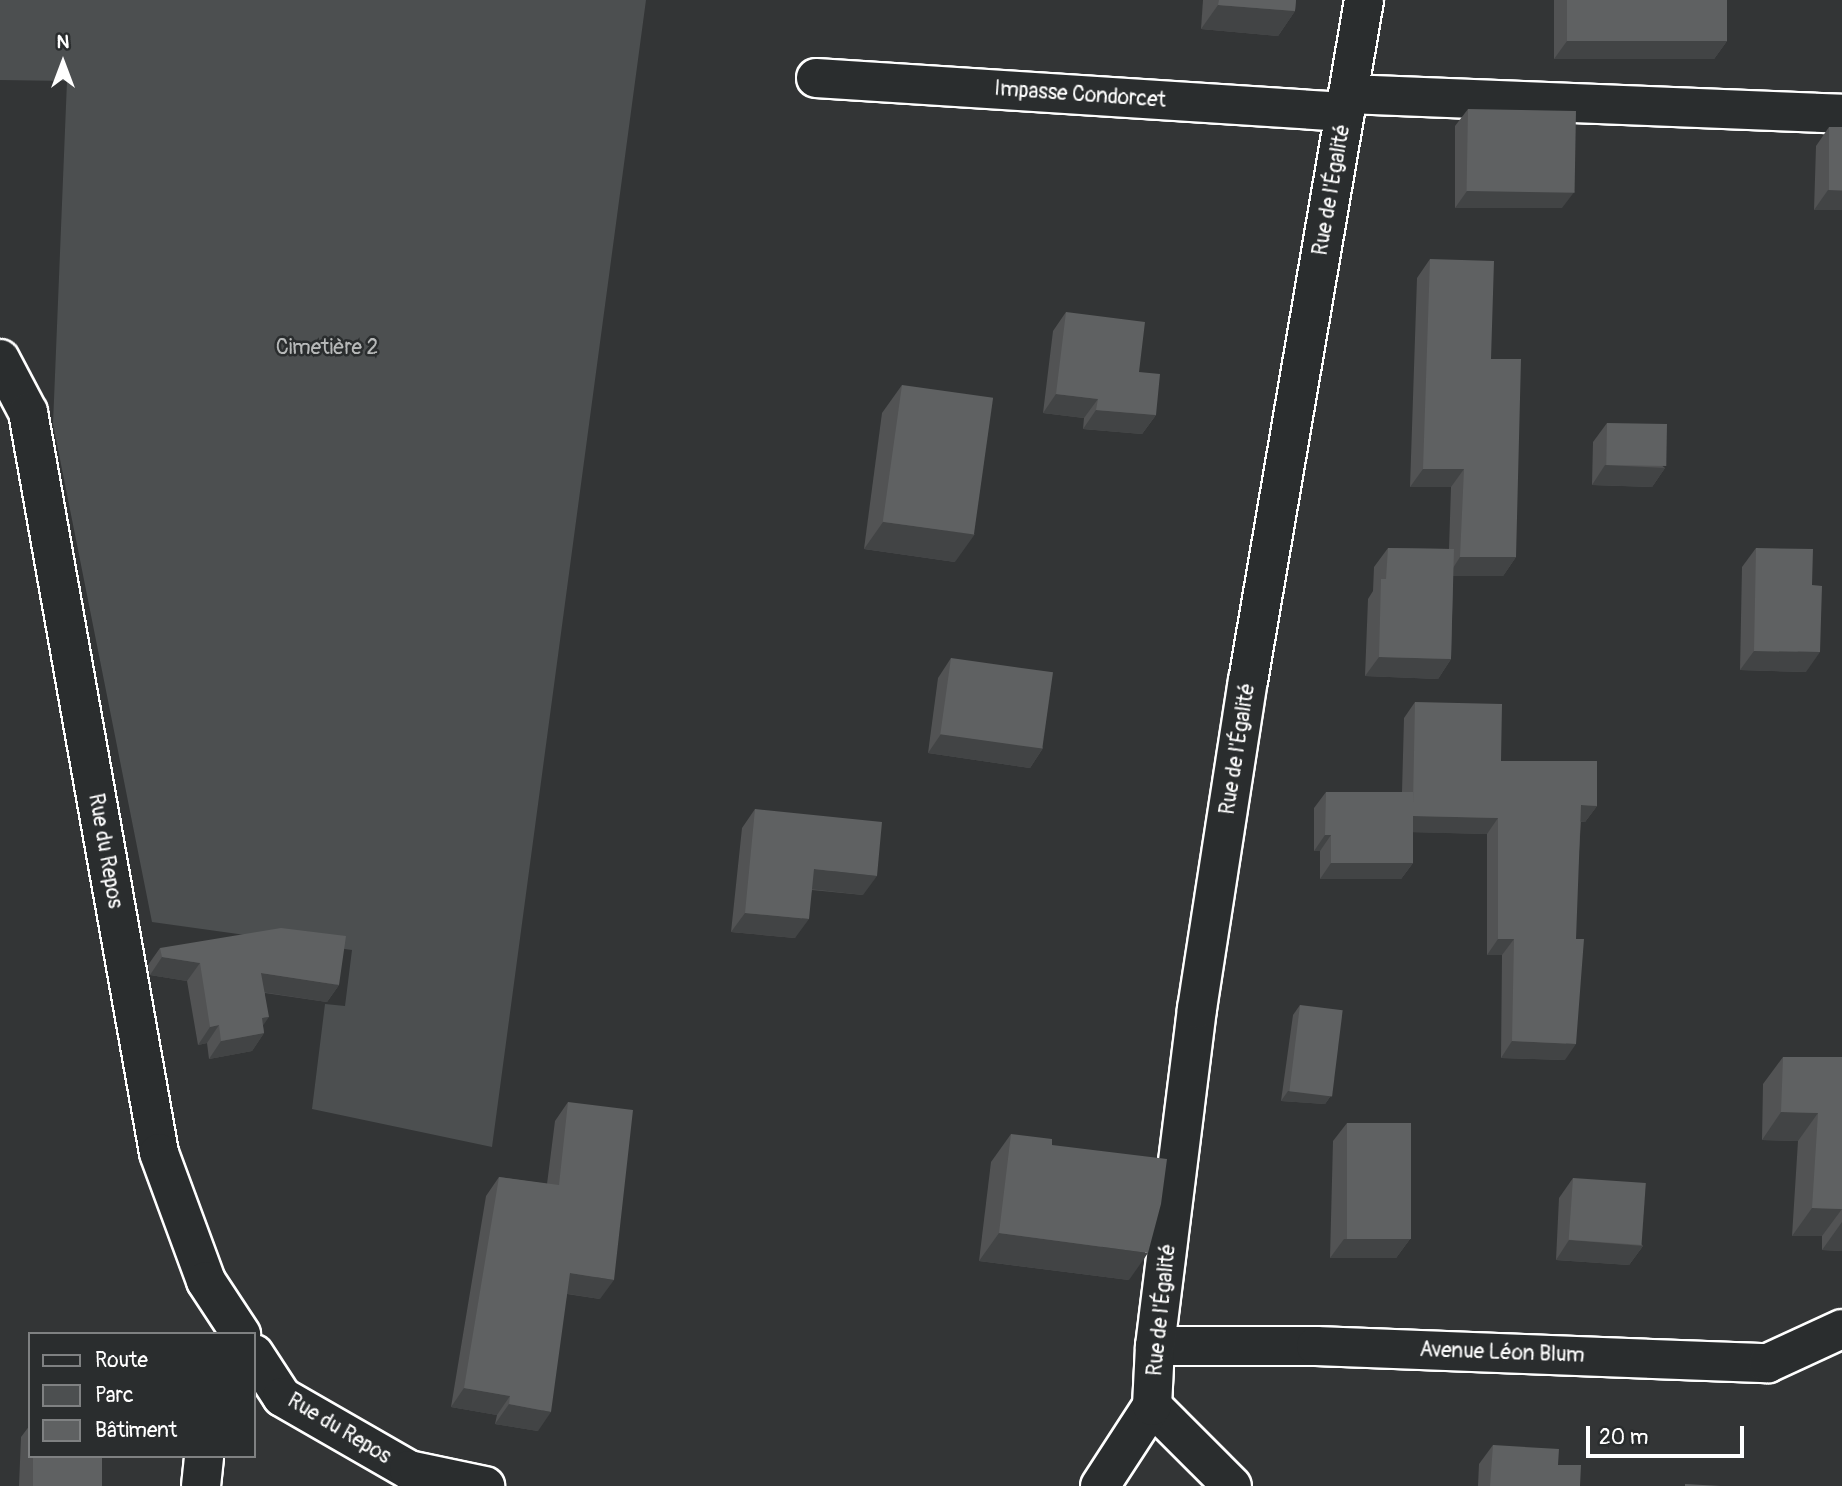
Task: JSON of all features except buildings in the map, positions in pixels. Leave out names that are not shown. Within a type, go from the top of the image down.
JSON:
[{"type":"street","name":"Rue de l'Égalité","points":[[1100,1486],[1152,1406],[1155,1346],[1197,1009],[1364,0]]},
{"type":"street","name":"Impasse Condorcet","points":[[816,78],[1347,103],[1842,114]]},
{"type":"street","name":"Rue du Repos","points":[[0,359],[27,412],[159,1153],[206,1281],[239,1332]]},
{"type":"street","name":"Avenue Léon Blum","points":[[1155,1346],[1316,1346],[1768,1363],[1842,1329]]},
{"type":"street","name":"Rue du Repos","points":[[256,1357],[282,1396],[409,1471],[485,1486]]},
{"type":"street","points":[[1152,1406],[1233,1486]]},
{"type":"street","points":[[201,1486],[204,1458]]},
{"type":"green space","name":"Cimetière 2","points":[[0,0],[646,0],[492,1147],[312,1109],[325,1004],[345,1006],[352,950],[152,922],[53,424],[67,81],[0,80]]}]
